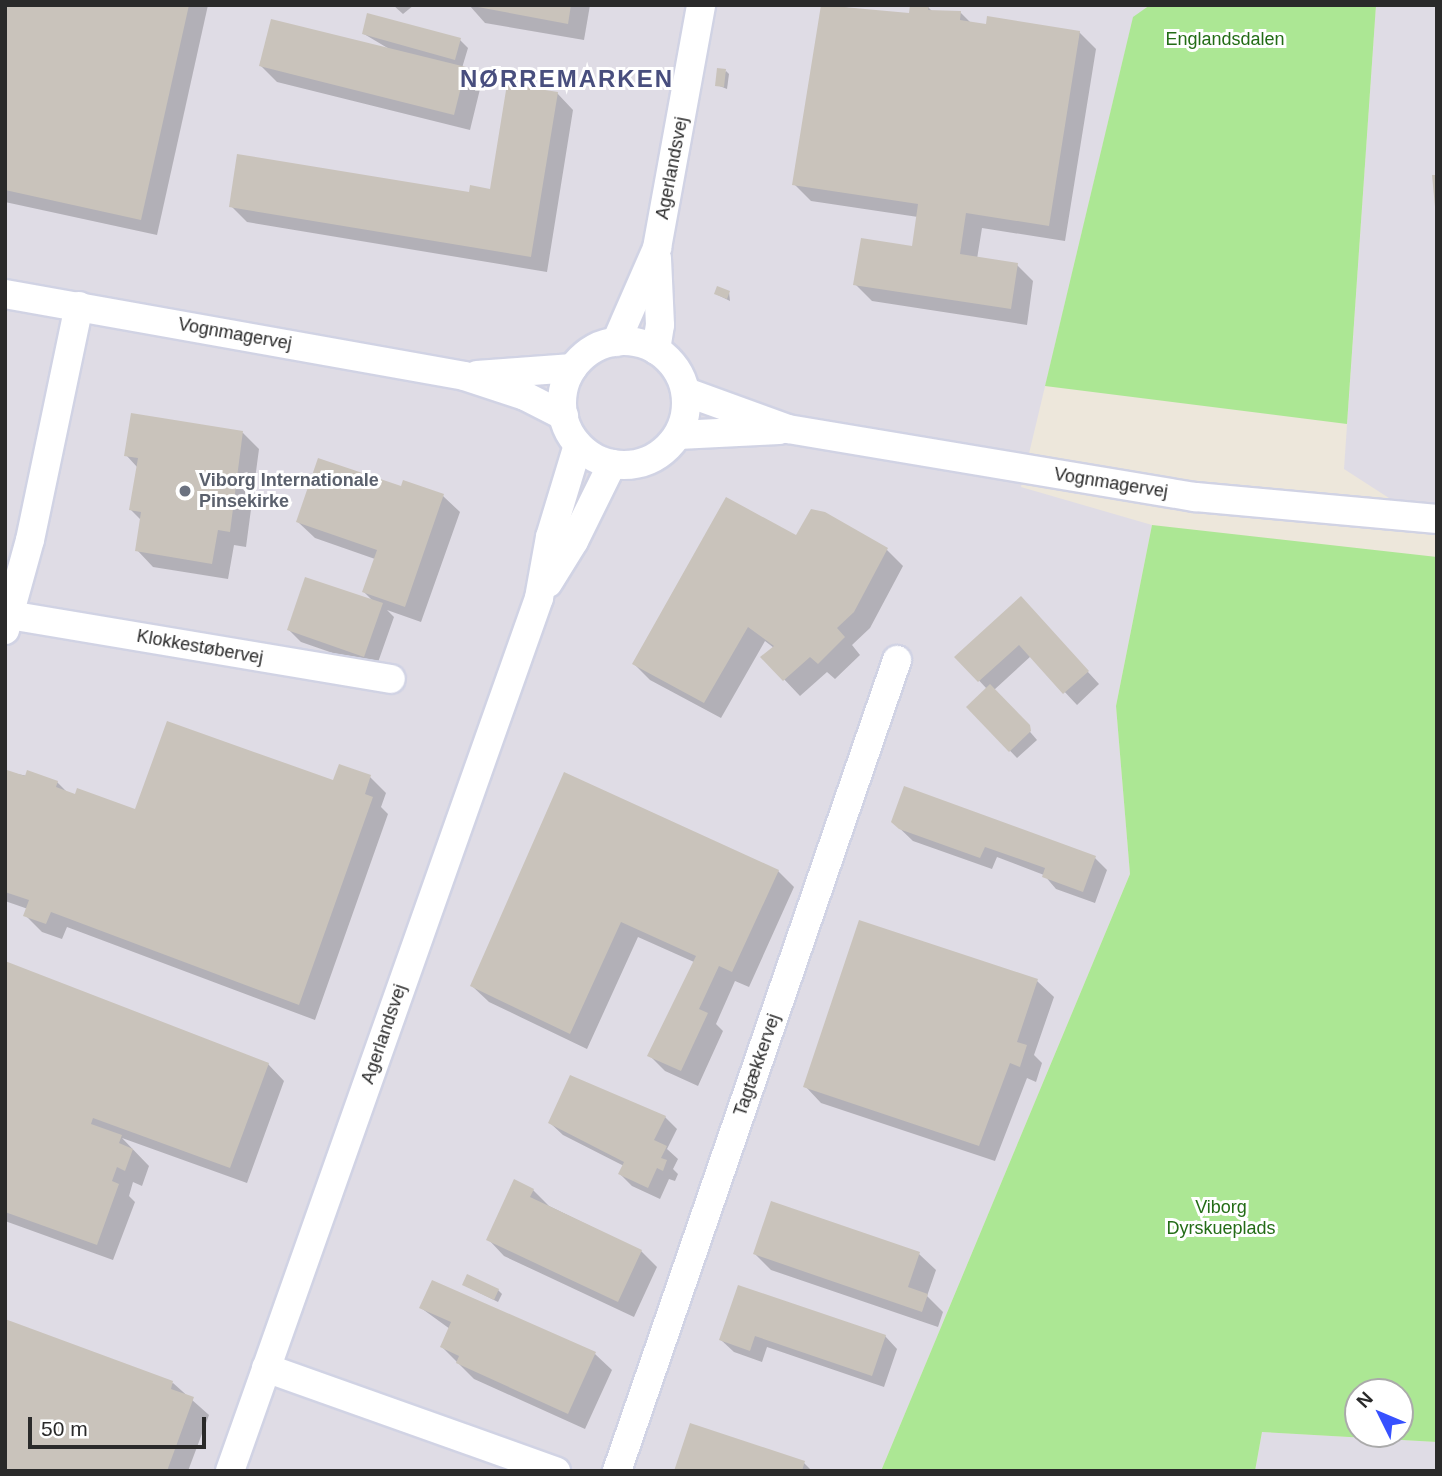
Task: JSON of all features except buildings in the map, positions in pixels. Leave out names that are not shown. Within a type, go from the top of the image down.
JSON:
[{"type":"street","name":"Agerlandsvej","points":[[656,350],[660,326],[657,248],[701,5]]},
{"type":"street","name":"Agerlandsvej","points":[[616,342],[657,248]]},
{"type":"street","name":"Vognmagervej","points":[[5,294],[464,376],[525,396],[564,416]]},
{"type":"street","name":"Klokkestøbervej","points":[[79,306],[30,540],[7,623],[391,679]]},
{"type":"street","points":[[616,342],[637,342],[656,350],[674,366],[686,392],[678,435],[651,459],[632,465],[612,464],[578,445],[564,416],[565,383],[573,368],[599,346],[616,342]]},
{"type":"street","name":"Vognmagervej","points":[[464,376],[573,368]]},
{"type":"street","name":"Vognmagervej","points":[[686,392],[789,429],[1196,497],[1437,519]]},
{"type":"street","name":"Vognmagervej","points":[[678,435],[789,429]]},
{"type":"street","name":"Agerlandsvej","points":[[230,1471],[539,598],[550,537],[578,445]]},
{"type":"street","name":"Agerlandsvej","points":[[539,598],[574,541],[612,464]]},
{"type":"street","name":"Tagtækkervej","points":[[617,1471],[897,660]]},
{"type":"street","points":[[266,1368],[556,1471]]},
{"type":"shaded area","points":[[5,5],[1150,5],[1133,18],[1021,487],[1152,525],[1116,706],[1130,874],[881,1471],[5,1471]]},
{"type":"shaded area","points":[[1376,5],[1437,5],[1437,529],[1344,469]]},
{"type":"shaded area","points":[[1262,1432],[1344,1437],[1344,1448],[1414,1448],[1414,1441],[1437,1442],[1437,1471],[1255,1471]]},
{"type":"green space","name":"Englandsdalen","points":[[1150,5],[1376,5],[1347,424],[1045,386],[1133,17]]},
{"type":"green space","name":"Viborg Dyrskueplads","points":[[1152,525],[1437,557],[1437,1442],[1414,1441],[1414,1378],[1344,1378],[1344,1437],[1262,1432],[1255,1471],[881,1471],[1130,874],[1116,706]]},
{"type":"place","name":"Viborg Internationale Pinsekirke","points":[[185,491]]},
{"type":"district","name":"NØRREMARKEN","points":[[567,79]]}]
